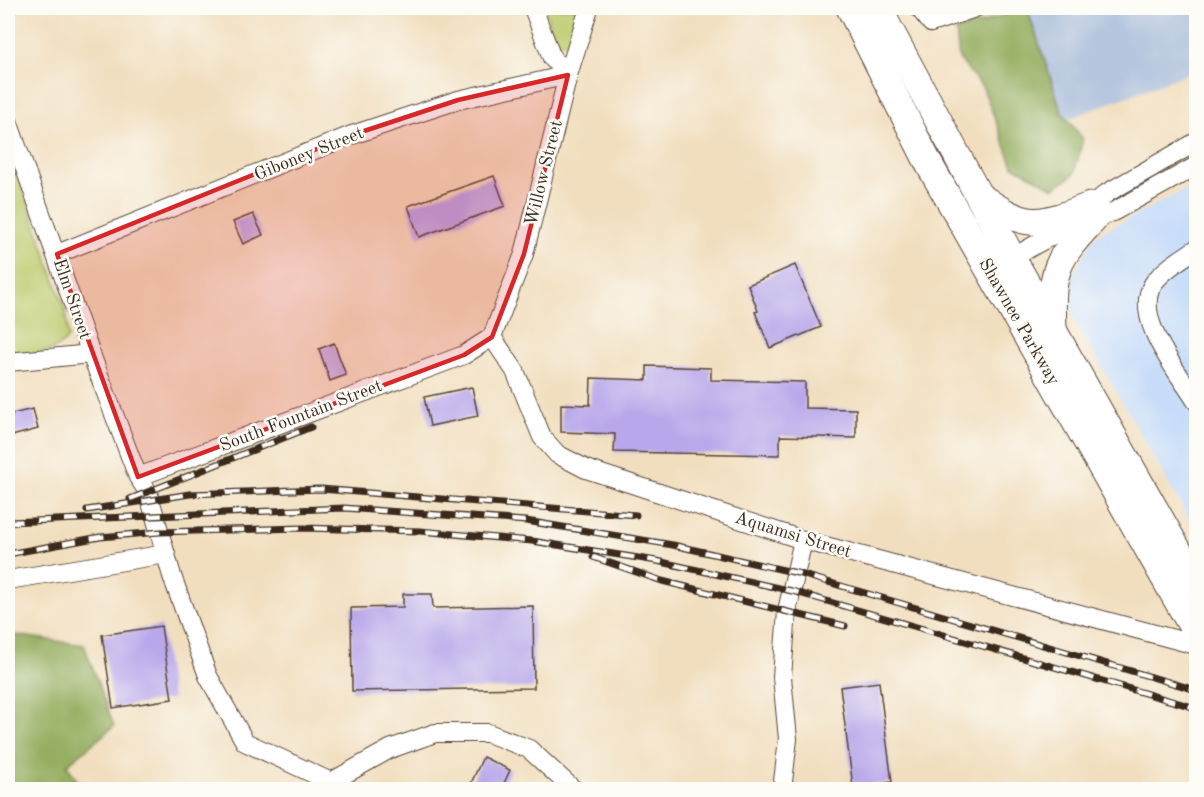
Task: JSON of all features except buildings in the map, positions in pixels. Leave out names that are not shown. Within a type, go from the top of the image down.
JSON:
[{"type":"highway","name":"Shawnee Parkway","points":[[850,8],[930,166],[1000,264],[1053,332],[1167,556],[1197,633]]},
{"type":"highway","name":"Shawnee Parkway","points":[[878,8],[978,196],[1000,264],[1167,556],[1197,582]]},
{"type":"highway","points":[[978,196],[1005,214],[1029,222],[1048,222],[1086,216]]},
{"type":"highway","points":[[1053,332],[1052,295],[1055,268],[1086,216]]},
{"type":"street","points":[[533,8],[552,58],[568,75]]},
{"type":"street","name":"Willow Street","points":[[492,337],[524,254],[568,75],[589,8]]},
{"type":"street","points":[[919,8],[931,23],[975,8]]},
{"type":"street","name":"Giboney Street","points":[[57,254],[349,136],[458,100],[568,75]]},
{"type":"street","name":"Elm Street","points":[[8,121],[91,354],[138,477],[148,492],[166,554],[208,676],[244,742],[331,782],[390,749],[435,733],[488,733],[529,749],[574,789]]},
{"type":"street","points":[[1000,264],[1086,216],[1107,193],[1197,141]]},
{"type":"street","points":[[1086,216],[1113,212],[1197,166]]},
{"type":"street","points":[[1197,249],[1154,284],[1148,297],[1148,312],[1168,357],[1197,401]]},
{"type":"street","name":"South Fountain Street","points":[[138,477],[464,356],[492,337]]},
{"type":"street","name":"Aquamsi Street","points":[[492,337],[515,371],[542,437],[557,454],[586,469],[804,540],[1197,645]]},
{"type":"street","points":[[8,362],[91,354]]},
{"type":"street","points":[[782,789],[788,739],[782,677],[786,623],[804,540]]},
{"type":"street","points":[[8,580],[166,554]]},
{"type":"highlighted area","points":[[568,75],[524,254],[492,337],[464,355],[138,477],[57,254],[349,136],[458,100]]},
{"type":"shaded area","points":[[1027,8],[1196,8],[1196,70],[1068,119],[1062,112]]},
{"type":"shaded area","points":[[1196,184],[1196,531],[1072,315],[1070,280],[1095,236]]},
{"type":"green space","points":[[544,8],[579,8],[567,42],[557,44]]},
{"type":"green space","points":[[1027,8],[1062,112],[1083,139],[1074,174],[1054,188],[1013,166],[983,88],[959,59],[956,31]]},
{"type":"green space","points":[[8,145],[66,313],[68,338],[56,348],[41,353],[8,355]]},
{"type":"green space","points":[[8,634],[84,645],[114,726],[67,765],[83,789],[8,789]]},
{"type":"railway","points":[[130,499],[311,427]]},
{"type":"railway","points":[[87,510],[190,494],[321,489],[636,515]]},
{"type":"railway","points":[[8,522],[344,508],[526,521],[673,545],[797,573],[1196,690]]},
{"type":"railway","points":[[8,554],[100,537],[160,532],[302,528],[420,531],[532,541],[657,561],[792,591],[1196,708]]},
{"type":"railway","points":[[593,557],[662,581],[845,626]]}]
